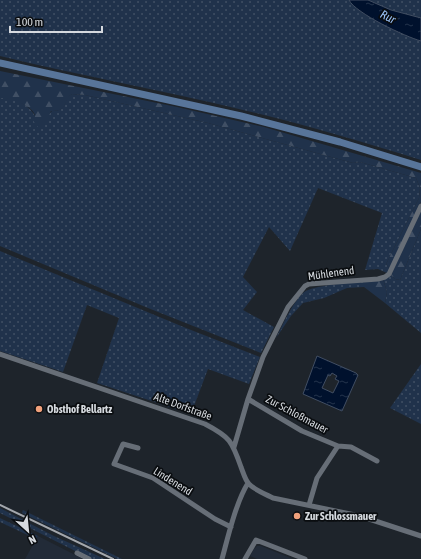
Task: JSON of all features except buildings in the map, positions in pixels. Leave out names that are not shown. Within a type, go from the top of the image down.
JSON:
[{"type":"main road","points":[[0,63],[241,116],[340,142],[421,167]]},
{"type":"street","name":"Mühlenend","points":[[234,447],[248,399],[263,357],[288,307],[305,286],[309,284],[378,279],[389,274],[421,206]]},
{"type":"street","name":"Alte Dorfstraße","points":[[0,354],[205,424],[224,435],[234,447],[248,483]]},
{"type":"street","name":"Zur Schloßmauer","points":[[248,399],[302,430],[338,446],[351,447],[377,461]]},
{"type":"street","name":"Lindenend","points":[[138,448],[123,444],[114,464],[153,478],[215,519],[231,527]]},
{"type":"street","points":[[309,505],[317,478],[338,446]]},
{"type":"street","points":[[222,559],[231,527],[248,483],[260,492],[273,498],[360,516],[421,536]]},
{"type":"street","points":[[245,559],[256,540],[305,559]]},
{"type":"street","points":[[77,553],[89,559]]},
{"type":"shaded area","points":[[38,536],[83,559],[25,559]]},
{"type":"shaded area","points":[[257,546],[261,546],[293,559],[257,559],[250,556]]},
{"type":"green space","points":[[0,0],[349,0],[370,18],[404,35],[421,41],[421,160],[265,115],[0,56]]},
{"type":"green space","points":[[368,0],[421,0],[421,18],[391,10]]},
{"type":"green space","points":[[0,71],[177,107],[264,127],[421,173],[421,202],[390,269],[386,264],[419,198],[420,188],[416,178],[360,162],[353,163],[208,123],[85,95],[72,94],[68,97],[61,109],[51,111],[43,127],[39,128],[34,122],[35,115],[30,108],[15,101],[0,98]]},
{"type":"green space","points":[[72,94],[85,95],[208,123],[353,163],[360,162],[416,178],[420,188],[419,198],[386,264],[390,269],[387,273],[378,269],[365,270],[382,213],[318,188],[290,251],[269,227],[243,277],[257,292],[243,310],[274,327],[261,353],[148,308],[0,246],[0,98],[10,98],[20,102],[29,108],[35,116],[49,114],[52,111],[61,109],[64,106],[67,97]]},
{"type":"green space","points":[[421,211],[421,229],[400,280],[395,279],[391,275]]},
{"type":"green space","points":[[421,229],[421,333],[385,303],[387,292],[383,279],[391,275],[395,279],[400,280]]},
{"type":"green space","points":[[0,251],[260,357],[249,384],[208,369],[191,414],[97,383],[119,318],[87,305],[63,372],[0,351]]},
{"type":"green space","points":[[383,279],[387,292],[385,303],[364,287],[364,281]]},
{"type":"green space","points":[[364,281],[364,287],[347,288],[324,298],[303,303],[291,316],[276,338],[292,308],[303,293],[323,286]]},
{"type":"green space","points":[[421,364],[421,424],[390,408]]},
{"type":"green space","points":[[0,508],[54,536],[105,559],[91,559],[0,513]]},
{"type":"green space","points":[[23,510],[122,559],[117,559],[22,513]]},
{"type":"green space","points":[[0,518],[38,536],[36,539],[0,522]]},
{"type":"water","name":"Rur","points":[[349,0],[368,0],[391,10],[421,18],[421,41],[404,35],[370,18]]},
{"type":"water","points":[[317,356],[358,375],[342,411],[303,394]],"holes":[[[332,373],[337,376],[335,379],[339,381],[333,393],[322,388],[328,375],[330,376]]]},
{"type":"railway","points":[[0,505],[113,559]]},
{"type":"place","name":"Obsthof Bellartz","points":[[39,409]]},
{"type":"place","name":"Zur Schlossmauer","points":[[297,516]]}]
